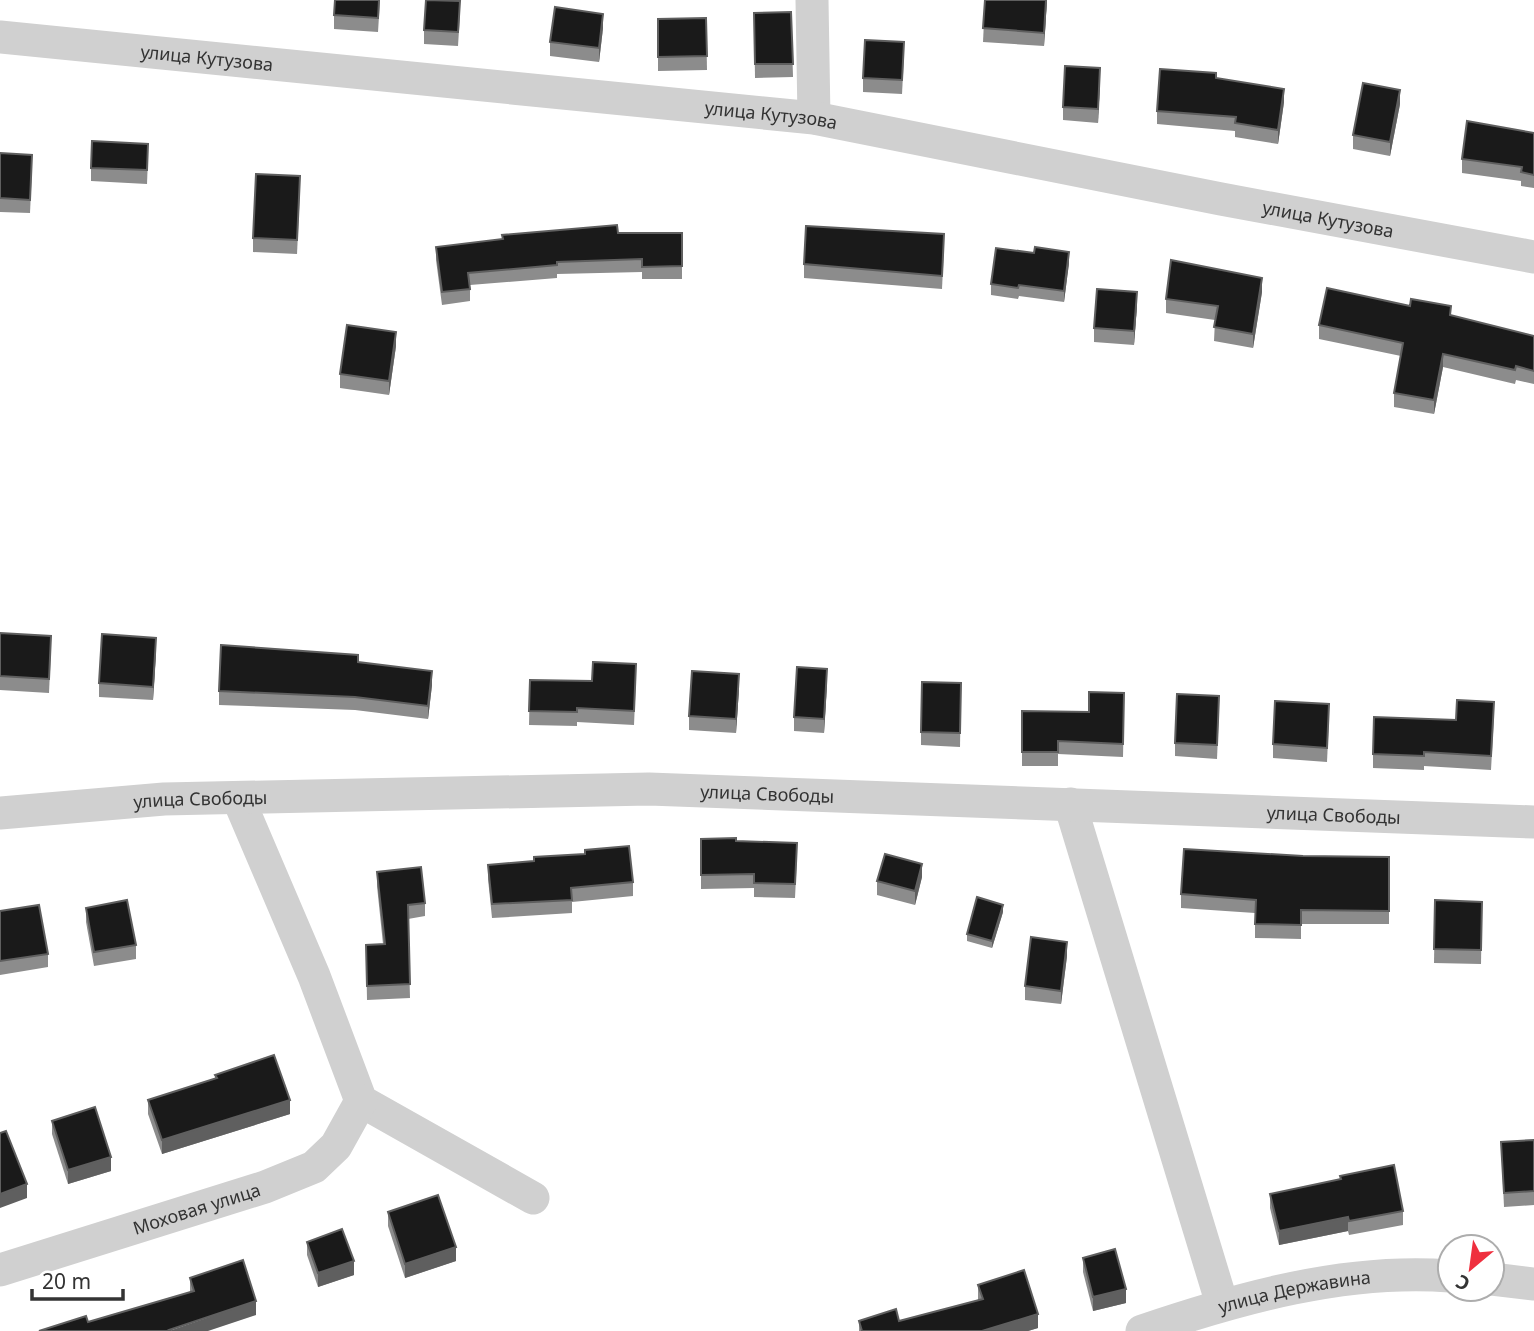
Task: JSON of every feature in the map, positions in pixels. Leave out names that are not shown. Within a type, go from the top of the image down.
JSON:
[{"type":"street","points":[[812,0],[814,118]]},
{"type":"street","name":"улица Кутузова","points":[[0,37],[814,118],[1534,257]]},
{"type":"street","name":"улица Свободы","points":[[0,813],[163,799],[649,789],[1534,822]]},
{"type":"street","points":[[238,798],[309,964],[361,1101],[533,1198]]},
{"type":"street","points":[[1070,804],[1222,1304]]},
{"type":"street","name":"Моховая улица","points":[[0,1270],[265,1187],[314,1167],[336,1146],[361,1101]]},
{"type":"street","name":"улица Державина","points":[[1142,1331],[1222,1304],[1355,1278],[1436,1276]]},
{"type":"street","points":[[1506,1281],[1534,1284]]},
{"type":"building","points":[[335,0],[379,0],[378,18],[334,15]]},
{"type":"building","points":[[426,0],[460,1],[458,32],[424,30]]},
{"type":"building","points":[[985,0],[1046,0],[1044,33],[983,28]]},
{"type":"building","points":[[555,7],[603,14],[599,48],[550,42]]},
{"type":"building","points":[[791,12],[793,64],[755,64],[754,13]]},
{"type":"building","points":[[706,18],[707,56],[658,57],[658,19]]},
{"type":"building","points":[[865,40],[904,42],[902,80],[863,78]]},
{"type":"building","points":[[1065,66],[1100,68],[1098,109],[1063,107]]},
{"type":"building","points":[[1160,69],[1216,73],[1216,78],[1284,89],[1278,130],[1235,123],[1236,117],[1157,111]]},
{"type":"building","points":[[1363,83],[1400,90],[1390,142],[1353,135]]},
{"type":"building","points":[[1467,121],[1534,133],[1534,175],[1521,172],[1522,167],[1462,159]]},
{"type":"building","points":[[92,141],[148,144],[147,170],[91,168]]},
{"type":"building","points":[[0,153],[32,155],[30,200],[0,198]]},
{"type":"building","points":[[256,174],[300,176],[297,240],[253,238]]},
{"type":"building","points":[[617,225],[618,233],[682,233],[682,266],[642,267],[642,259],[557,262],[557,265],[468,273],[470,289],[442,292],[436,247],[503,239],[502,235]]},
{"type":"building","points":[[806,226],[944,234],[942,276],[804,264]]},
{"type":"building","points":[[1035,247],[1069,252],[1064,291],[991,284],[996,248],[1034,253]]},
{"type":"building","points":[[1171,260],[1262,278],[1253,334],[1214,327],[1218,306],[1166,299]]},
{"type":"building","points":[[1327,288],[1410,306],[1411,299],[1451,306],[1450,315],[1534,336],[1534,371],[1516,366],[1515,370],[1443,354],[1434,400],[1394,393],[1403,343],[1319,325]]},
{"type":"building","points":[[1097,289],[1137,292],[1134,331],[1094,328]]},
{"type":"building","points":[[347,325],[396,332],[389,381],[340,374]]},
{"type":"building","points":[[0,633],[51,636],[49,679],[0,676]]},
{"type":"building","points":[[102,634],[156,638],[153,687],[99,683]]},
{"type":"building","points":[[221,645],[358,655],[358,662],[432,671],[428,706],[355,697],[219,691]]},
{"type":"building","points":[[593,662],[636,664],[634,711],[577,708],[577,712],[529,711],[530,680],[592,681]]},
{"type":"building","points":[[797,667],[827,669],[824,719],[794,717]]},
{"type":"building","points":[[692,671],[739,674],[736,719],[689,716]]},
{"type":"building","points":[[922,682],[961,683],[960,733],[921,732]]},
{"type":"building","points":[[1089,692],[1124,693],[1123,744],[1058,741],[1058,752],[1022,752],[1022,711],[1089,712]]},
{"type":"building","points":[[1177,694],[1219,696],[1217,745],[1175,743]]},
{"type":"building","points":[[1457,700],[1494,702],[1491,756],[1424,752],[1424,756],[1373,754],[1374,717],[1456,720]]},
{"type":"building","points":[[1275,701],[1329,704],[1327,748],[1273,744]]},
{"type":"building","points":[[736,838],[736,841],[797,843],[795,884],[754,883],[754,874],[701,875],[701,839]]},
{"type":"building","points":[[629,846],[633,882],[571,888],[572,900],[492,904],[488,865],[534,861],[534,857],[585,854],[585,850]]},
{"type":"building","points":[[1184,849],[1303,856],[1389,857],[1389,911],[1301,910],[1301,925],[1255,924],[1256,900],[1181,894]]},
{"type":"building","points":[[885,854],[922,864],[915,891],[877,881]]},
{"type":"building","points":[[421,867],[425,903],[408,905],[410,984],[367,986],[366,945],[385,944],[377,872]]},
{"type":"building","points":[[977,897],[1003,905],[992,941],[967,934]]},
{"type":"building","points":[[127,900],[136,945],[94,952],[86,908]]},
{"type":"building","points":[[1435,900],[1482,902],[1481,950],[1434,949]]},
{"type":"building","points":[[39,905],[48,954],[0,961],[0,911]]},
{"type":"building","points":[[1031,937],[1067,942],[1061,991],[1025,986]]},
{"type":"building","points":[[274,1055],[290,1100],[162,1140],[148,1100],[217,1078],[215,1075]]},
{"type":"building","points":[[95,1107],[111,1157],[68,1170],[52,1121]]},
{"type":"building","points":[[6,1131],[27,1184],[0,1194],[0,1133]]},
{"type":"building","points":[[1534,1140],[1534,1191],[1504,1193],[1501,1142]]},
{"type":"building","points":[[1394,1165],[1403,1211],[1349,1221],[1348,1217],[1279,1231],[1270,1194]]},
{"type":"building","points":[[438,1195],[456,1247],[405,1264],[388,1212]]},
{"type":"building","points":[[342,1229],[354,1261],[318,1273],[307,1242]]},
{"type":"building","points":[[1115,1249],[1126,1289],[1093,1297],[1083,1258]]},
{"type":"building","points":[[243,1260],[256,1301],[170,1331],[39,1331],[86,1316],[88,1322],[194,1291],[190,1278]]},
{"type":"building","points":[[1024,1270],[1038,1314],[982,1331],[862,1331],[859,1321],[896,1309],[899,1321],[983,1299],[978,1285]]}]
